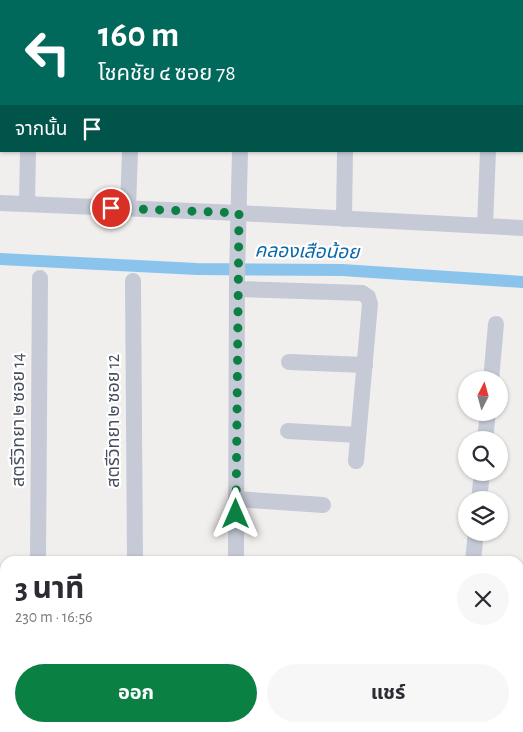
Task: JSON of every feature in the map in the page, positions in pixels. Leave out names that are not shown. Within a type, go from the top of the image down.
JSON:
[{"type":"street","points":[[27,204],[28,152]]},
{"type":"street","points":[[128,208],[130,152]]},
{"type":"street","points":[[236,556],[240,152]]},
{"type":"street","points":[[344,219],[345,152]]},
{"type":"street","points":[[485,226],[488,152]]},
{"type":"street","points":[[0,203],[523,228]]},
{"type":"street","points":[[238,277],[362,294],[368,297],[370,304],[356,461]]},
{"type":"street","name":"สตรีวิทยา ๒ ซอย 14","points":[[38,556],[40,278]]},
{"type":"street","name":"สตรีวิทยา ๒ ซอย 12","points":[[133,281],[135,556]]},
{"type":"street","points":[[492,371],[496,324]]},
{"type":"street","points":[[289,362],[364,365]]},
{"type":"street","points":[[288,432],[358,435]]},
{"type":"street","points":[[236,499],[323,505]]},
{"type":"street","points":[[474,556],[475,541]]},
{"type":"waterway","name":"คลองเสือน้อย","points":[[0,259],[197,269],[342,270],[523,282]]},
{"type":"route","points":[[111,208],[239,213],[236,514]]}]
